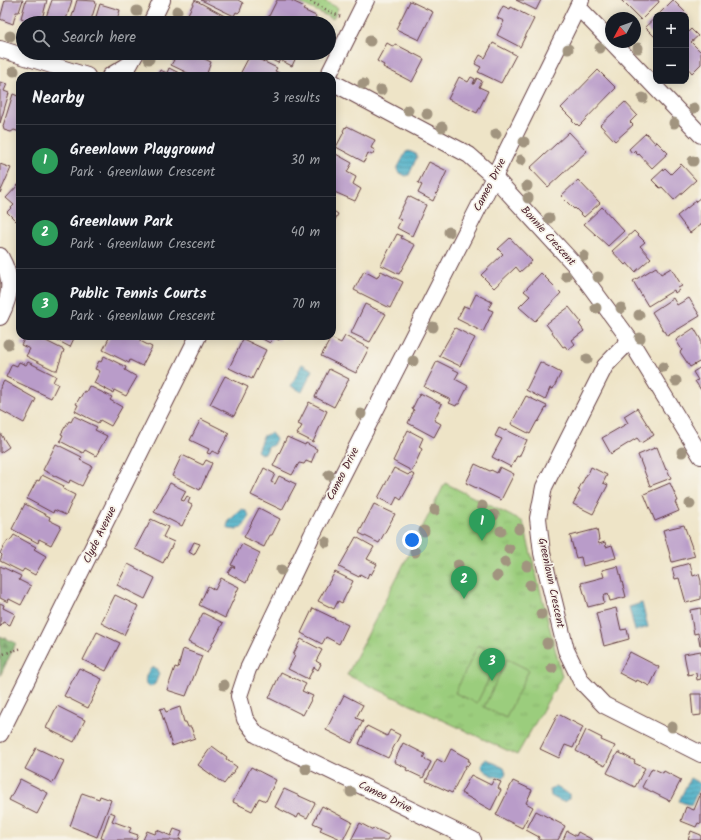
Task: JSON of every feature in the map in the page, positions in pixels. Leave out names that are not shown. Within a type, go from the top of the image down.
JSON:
[{"type":"street","points":[[154,16],[162,0]]},
{"type":"street","points":[[330,72],[366,0]]},
{"type":"street","points":[[579,3],[605,35]]},
{"type":"street","name":"Cameo Drive","points":[[473,840],[257,735],[244,719],[240,696],[248,669],[312,535],[494,177],[579,3]]},
{"type":"street","points":[[617,48],[701,135]]},
{"type":"street","points":[[0,49],[16,54]]},
{"type":"street","points":[[35,60],[74,72]]},
{"type":"street","points":[[118,72],[130,64],[132,60]]},
{"type":"street","name":"Bonnie Crescent","points":[[336,84],[469,155],[494,177],[574,264],[630,340],[701,456]]},
{"type":"street","points":[[0,256],[6,268],[10,291],[0,317]]},
{"type":"street","name":"Clyde Avenue","points":[[0,734],[196,340]]},
{"type":"street","name":"Greenlawn Crescent","points":[[630,340],[605,366],[544,487],[538,518],[542,553],[566,650],[581,681],[604,705],[701,754]]},
{"type":"path","points":[[308,0],[354,24]]},
{"type":"path","points":[[0,655],[22,648]]},
{"type":"green space","points":[[294,0],[323,0],[338,8],[334,16],[327,16]]},
{"type":"green space","points":[[445,483],[523,522],[562,676],[517,755],[347,675]]},
{"type":"green space","points":[[0,636],[16,643],[0,676]]},
{"type":"green space","points":[[478,645],[500,656],[477,703],[455,693]]},
{"type":"green space","points":[[507,659],[529,670],[506,718],[484,707]]},
{"type":"water","points":[[409,151],[416,154],[417,157],[409,175],[406,176],[398,172],[397,169],[406,152]]},
{"type":"water","points":[[302,364],[313,370],[302,392],[291,386]]},
{"type":"water","points":[[271,433],[276,439],[273,445],[268,447],[266,452],[261,454],[257,451],[263,436]]},
{"type":"water","points":[[242,509],[248,514],[248,520],[237,530],[229,529],[227,526],[229,520]]},
{"type":"water","points":[[642,603],[648,627],[635,631],[629,607]]},
{"type":"water","points":[[152,668],[156,668],[159,674],[155,684],[150,687],[146,685],[145,680],[147,673]]},
{"type":"water","points":[[486,759],[504,768],[506,773],[504,777],[495,776],[488,773],[481,767],[482,763]]},
{"type":"water","points":[[690,778],[701,784],[691,806],[679,801]]},
{"type":"water","points":[[556,787],[569,794],[569,799],[567,801],[558,800],[551,796],[551,788]]},
{"type":"building","points":[[5,0],[23,0],[19,12],[16,12],[13,24],[0,19]]},
{"type":"building","points":[[26,0],[47,0],[43,16],[22,16]]},
{"type":"building","points":[[52,0],[72,0],[67,16],[46,16]]},
{"type":"building","points":[[77,0],[95,1],[96,4],[92,16],[72,16]]},
{"type":"building","points":[[195,0],[225,16],[192,16],[188,14]]},
{"type":"building","points":[[201,0],[238,0],[243,3],[240,11],[238,13],[236,12],[234,16]]},
{"type":"building","points":[[277,0],[290,0],[305,7],[303,10],[316,16],[269,16]]},
{"type":"building","points":[[516,0],[541,0],[536,10]]},
{"type":"building","points":[[621,0],[658,0],[659,2],[641,20],[641,12],[633,12]]},
{"type":"building","points":[[673,0],[685,12],[661,12]]},
{"type":"building","points":[[410,1],[433,12],[419,40],[396,29]]},
{"type":"building","points":[[100,4],[120,10],[118,16],[96,16]]},
{"type":"building","points":[[503,6],[510,9],[511,7],[534,19],[520,47],[497,35],[504,21],[497,18]]},
{"type":"building","points":[[653,20],[653,35],[645,27]]},
{"type":"building","points":[[691,29],[698,36],[691,42],[701,52],[701,64],[692,73],[689,70],[689,31]]},
{"type":"building","points":[[387,43],[394,47],[395,44],[424,59],[412,82],[383,67],[384,65],[377,61]]},
{"type":"building","points":[[493,43],[516,55],[501,83],[478,72],[481,67],[475,64],[480,55],[485,58]]},
{"type":"building","points":[[174,60],[207,60],[211,62],[207,72],[186,72],[171,65]]},
{"type":"building","points":[[247,60],[260,60],[277,68],[275,71],[277,72],[241,72]]},
{"type":"building","points":[[272,60],[280,60],[278,63]]},
{"type":"building","points":[[280,60],[295,60],[292,66]]},
{"type":"building","points":[[169,68],[177,72],[167,72]]},
{"type":"building","points":[[598,70],[616,88],[579,126],[577,124],[576,125],[561,108]]},
{"type":"building","points":[[459,77],[468,82],[471,77],[475,79],[473,84],[477,78],[482,81],[479,87],[488,91],[477,113],[448,99]]},
{"type":"building","points":[[0,82],[7,84],[4,91],[9,93],[0,123]]},
{"type":"building","points":[[13,94],[16,95],[16,131],[11,132],[4,130],[3,126]]},
{"type":"building","points":[[625,102],[637,115],[630,122],[633,125],[615,141],[600,125]]},
{"type":"building","points":[[347,126],[375,140],[371,148],[375,150],[372,155],[368,153],[364,162],[336,147],[345,127],[346,128]]},
{"type":"building","points":[[569,132],[587,151],[548,187],[530,168]]},
{"type":"building","points":[[646,133],[655,143],[656,141],[668,153],[652,168],[639,154],[638,155],[635,152],[635,150],[632,153],[629,149]]},
{"type":"building","points":[[336,154],[352,163],[347,172],[356,177],[353,184],[361,189],[355,201],[336,193]]},
{"type":"building","points":[[429,162],[447,171],[433,201],[418,193],[422,185],[418,183]]},
{"type":"building","points":[[0,164],[11,168],[0,193]]},
{"type":"building","points":[[681,164],[696,180],[674,200],[662,187],[660,188],[652,180],[665,168],[671,174]]},
{"type":"building","points":[[578,180],[600,203],[584,217],[561,196]]},
{"type":"building","points":[[16,187],[16,221],[7,212],[14,205],[6,198]]},
{"type":"building","points":[[408,196],[426,205],[412,236],[397,228],[401,220],[397,218]]},
{"type":"building","points":[[701,197],[701,225],[690,233],[677,216]]},
{"type":"building","points":[[602,207],[624,231],[608,246],[584,224]]},
{"type":"building","points":[[634,231],[645,242],[640,246],[651,258],[635,272],[627,263],[625,265],[612,251]]},
{"type":"building","points":[[397,234],[402,236],[401,238],[415,245],[399,274],[381,265]]},
{"type":"building","points":[[510,238],[532,261],[520,272],[516,267],[494,288],[481,275],[503,254],[498,249]]},
{"type":"building","points":[[656,267],[661,274],[671,268],[682,286],[678,288],[679,290],[675,293],[674,290],[648,306],[633,281]]},
{"type":"building","points":[[364,271],[377,278],[381,271],[403,282],[390,308],[354,290]]},
{"type":"building","points":[[541,273],[561,293],[535,321],[519,307],[530,296],[524,291]]},
{"type":"building","points":[[476,294],[492,302],[488,309],[493,311],[483,332],[457,319],[464,306],[469,308]]},
{"type":"building","points":[[673,298],[677,305],[689,298],[700,316],[667,336],[652,312]]},
{"type":"building","points":[[365,304],[386,314],[370,342],[351,333]]},
{"type":"building","points":[[569,307],[581,322],[579,324],[584,331],[572,340],[575,344],[568,350],[565,346],[563,347],[546,324]]},
{"type":"building","points":[[455,328],[475,338],[460,366],[439,356]]},
{"type":"building","points":[[694,328],[701,340],[701,361],[690,367],[680,352],[682,350],[676,340]]},
{"type":"building","points":[[345,336],[369,348],[356,373],[321,356],[330,340],[335,340],[341,343]]},
{"type":"building","points":[[24,340],[44,340],[64,350],[57,370],[54,370],[26,356],[30,349],[21,345]]},
{"type":"building","points":[[57,340],[73,340],[70,347]]},
{"type":"building","points":[[108,340],[140,340],[152,347],[142,366],[130,360],[129,363],[103,350]]},
{"type":"building","points":[[243,340],[266,350],[252,379],[229,368]]},
{"type":"building","points":[[264,340],[272,340],[270,343]]},
{"type":"building","points":[[104,356],[126,367],[125,370],[137,377],[126,396],[114,390],[113,393],[94,383],[100,371],[95,369],[99,361],[101,362]]},
{"type":"building","points":[[437,361],[459,372],[455,379],[468,386],[459,404],[456,406],[449,403],[451,400],[424,387]]},
{"type":"building","points":[[19,362],[26,365],[28,362],[56,376],[53,382],[58,384],[51,398],[6,377],[12,364],[17,366]]},
{"type":"building","points":[[540,362],[561,373],[553,389],[550,388],[545,400],[526,390]]},
{"type":"building","points":[[701,367],[701,390],[695,381],[698,380],[693,372]]},
{"type":"building","points":[[329,369],[349,379],[334,407],[315,397]]},
{"type":"building","points":[[225,376],[248,387],[234,416],[210,404]]},
{"type":"building","points":[[4,381],[36,399],[24,423],[0,410],[0,388]]},
{"type":"building","points":[[89,386],[112,397],[110,400],[122,407],[111,426],[100,420],[98,423],[75,411],[78,405],[76,404]]},
{"type":"building","points":[[420,393],[442,404],[434,420],[441,424],[434,437],[408,423],[414,410],[412,409]]},
{"type":"building","points":[[526,396],[547,406],[530,434],[511,424]]},
{"type":"building","points":[[309,402],[327,411],[313,442],[297,434],[302,426],[298,424]]},
{"type":"building","points":[[637,408],[654,435],[641,443],[637,438],[611,454],[602,438],[628,423],[624,416]]},
{"type":"building","points":[[74,416],[97,427],[95,430],[107,436],[96,456],[85,450],[83,453],[60,441],[63,435],[61,434]]},
{"type":"building","points":[[201,419],[229,433],[218,454],[212,451],[210,454],[207,453],[209,449],[190,440]]},
{"type":"building","points":[[499,428],[527,440],[519,457],[517,456],[511,467],[492,457],[502,439],[495,436]]},
{"type":"building","points":[[408,430],[423,438],[419,447],[422,449],[412,471],[393,461]]},
{"type":"building","points":[[0,433],[9,447],[0,453]]},
{"type":"building","points":[[287,437],[305,445],[306,443],[317,449],[311,463],[306,461],[304,464],[299,463],[292,475],[273,466]]},
{"type":"building","points":[[56,444],[82,457],[80,460],[92,466],[82,486],[70,480],[69,483],[43,470]]},
{"type":"building","points":[[657,447],[666,470],[667,469],[671,478],[650,486],[638,455]]},
{"type":"building","points":[[182,455],[203,465],[206,460],[212,463],[200,490],[172,476]]},
{"type":"building","points":[[475,464],[497,473],[500,467],[514,474],[501,500],[466,483]]},
{"type":"building","points":[[591,467],[607,475],[603,483],[608,485],[593,514],[573,504],[580,491],[578,490]]},
{"type":"building","points":[[264,468],[275,474],[271,482],[275,484],[279,476],[296,484],[282,510],[251,495]]},
{"type":"building","points":[[394,468],[408,475],[410,473],[415,475],[401,500],[397,497],[393,505],[378,498]]},
{"type":"building","points":[[42,475],[64,486],[63,489],[75,495],[66,515],[54,510],[53,513],[27,499],[37,480],[39,481]]},
{"type":"building","points":[[170,483],[186,491],[181,500],[184,501],[187,496],[190,498],[188,503],[192,505],[182,526],[154,512]]},
{"type":"building","points":[[670,483],[678,501],[675,502],[679,511],[655,521],[644,494]]},
{"type":"building","points":[[25,504],[50,517],[49,520],[61,526],[51,545],[39,539],[38,543],[12,529]]},
{"type":"building","points":[[374,504],[395,514],[379,543],[359,533]]},
{"type":"building","points":[[259,508],[280,519],[264,547],[244,537]]},
{"type":"building","points":[[151,519],[168,527],[163,537],[174,542],[163,563],[135,549]]},
{"type":"building","points":[[684,525],[695,556],[672,562],[663,530]]},
{"type":"building","points":[[597,529],[599,544],[605,542],[606,547],[612,545],[616,558],[583,566],[581,557],[576,558],[570,536]]},
{"type":"building","points":[[14,535],[36,547],[34,549],[46,556],[35,575],[24,569],[22,572],[0,561],[2,555],[0,553],[8,540],[10,541]]},
{"type":"building","points":[[356,537],[374,547],[367,559],[377,564],[371,575],[369,573],[367,578],[360,574],[359,577],[339,567]]},
{"type":"building","points":[[194,542],[200,544],[194,555],[189,552]]},
{"type":"building","points":[[242,544],[260,553],[246,583],[228,573],[232,567],[235,567],[231,565]]},
{"type":"building","points":[[690,563],[693,576],[699,574],[701,581],[701,599],[686,603],[679,578],[675,579],[672,568]]},
{"type":"building","points":[[128,564],[155,578],[145,599],[117,585]]},
{"type":"building","points":[[0,566],[21,576],[19,580],[31,586],[21,605],[9,599],[8,602],[0,598]]},
{"type":"building","points":[[618,566],[626,597],[610,601],[608,594],[603,596],[604,603],[588,607],[581,583],[604,577],[602,570]]},
{"type":"building","points":[[335,572],[353,581],[342,603],[338,601],[334,609],[318,601]]},
{"type":"building","points":[[221,578],[239,587],[225,618],[199,605],[208,586],[215,590]]},
{"type":"building","points":[[115,595],[138,606],[124,635],[101,623]]},
{"type":"building","points":[[0,603],[4,605],[3,608],[15,614],[10,625],[3,622],[0,627]]},
{"type":"building","points":[[313,608],[348,625],[339,644],[326,637],[322,644],[301,633]]},
{"type":"building","points":[[616,608],[621,630],[627,629],[629,639],[604,646],[596,613]]},
{"type":"building","points":[[701,608],[700,645],[698,633],[694,634],[690,610]]},
{"type":"building","points":[[203,613],[223,623],[208,652],[188,642]]},
{"type":"building","points":[[97,632],[120,643],[106,671],[83,660]]},
{"type":"building","points":[[301,639],[322,650],[316,661],[321,664],[318,670],[314,667],[308,679],[288,669],[295,656],[293,655]]},
{"type":"building","points":[[183,649],[202,656],[186,696],[167,690],[175,667],[178,668]]},
{"type":"building","points":[[701,651],[701,679],[697,680],[696,673],[688,675],[684,654]]},
{"type":"building","points":[[630,652],[659,667],[650,686],[637,680],[636,682],[619,673]]},
{"type":"building","points":[[79,668],[102,679],[88,708],[64,696]]},
{"type":"building","points":[[281,672],[306,684],[302,691],[313,696],[303,715],[269,698]]},
{"type":"building","points":[[691,694],[701,694],[701,715],[693,716]]},
{"type":"building","points":[[344,695],[363,705],[356,718],[363,721],[352,743],[326,730]]},
{"type":"building","points":[[57,706],[85,720],[74,742],[46,728]]},
{"type":"building","points":[[180,707],[184,722],[186,722],[188,727],[191,727],[195,738],[172,746],[160,709],[164,708],[166,712]]},
{"type":"building","points":[[558,714],[583,727],[573,748],[565,745],[559,758],[540,749]]},
{"type":"building","points":[[367,726],[387,736],[390,730],[400,735],[388,758],[359,744]]},
{"type":"building","points":[[586,730],[602,738],[601,740],[615,746],[605,766],[576,751]]},
{"type":"building","points":[[403,743],[425,754],[423,758],[431,762],[423,778],[406,770],[407,768],[394,762]]},
{"type":"building","points":[[212,746],[227,757],[226,759],[237,767],[224,784],[198,765]]},
{"type":"building","points":[[36,748],[64,761],[53,783],[25,769]]},
{"type":"building","points":[[451,749],[470,761],[468,766],[466,765],[452,793],[426,781],[437,759],[444,763]]},
{"type":"building","points":[[618,752],[635,761],[634,763],[645,768],[635,787],[607,773]]},
{"type":"building","points":[[251,767],[276,780],[266,801],[259,798],[252,811],[233,802]]},
{"type":"building","points":[[652,768],[663,773],[664,771],[681,780],[670,801],[642,787]]},
{"type":"building","points":[[471,775],[491,785],[494,779],[501,782],[498,788],[501,790],[491,810],[461,793]]},
{"type":"building","points":[[20,779],[48,793],[37,814],[9,800]]},
{"type":"building","points":[[513,781],[532,790],[526,803],[533,807],[522,828],[496,815]]},
{"type":"building","points":[[284,789],[315,803],[307,818],[299,814],[297,818],[275,807]]},
{"type":"building","points":[[82,793],[99,799],[100,796],[111,800],[97,837],[70,826]]},
{"type":"building","points":[[701,793],[701,824],[698,823],[696,827],[681,821],[686,807],[694,810]]},
{"type":"building","points":[[322,806],[352,822],[343,840],[320,830],[322,827],[313,823]]},
{"type":"building","points":[[536,811],[565,826],[558,840],[541,840],[538,839],[539,837],[526,830]]},
{"type":"building","points":[[110,812],[115,814],[112,821],[131,828],[129,832],[138,835],[136,840],[106,840],[101,838]]},
{"type":"building","points":[[360,823],[373,830],[374,828],[390,836],[388,840],[351,840]]},
{"type":"building","points":[[174,829],[182,832],[179,839],[182,840],[143,840],[147,831],[155,834],[157,830],[171,836]]},
{"type":"building","points":[[567,831],[576,836],[578,832],[593,840],[563,840]]},
{"type":"building","points":[[691,831],[701,835],[701,840],[688,840]]},
{"type":"place","name":"Greenlawn Playground","points":[[482,541]]},
{"type":"place","name":"Greenlawn Park","points":[[464,599]]},
{"type":"place","name":"Public Tennis Courts","points":[[492,681]]}]
